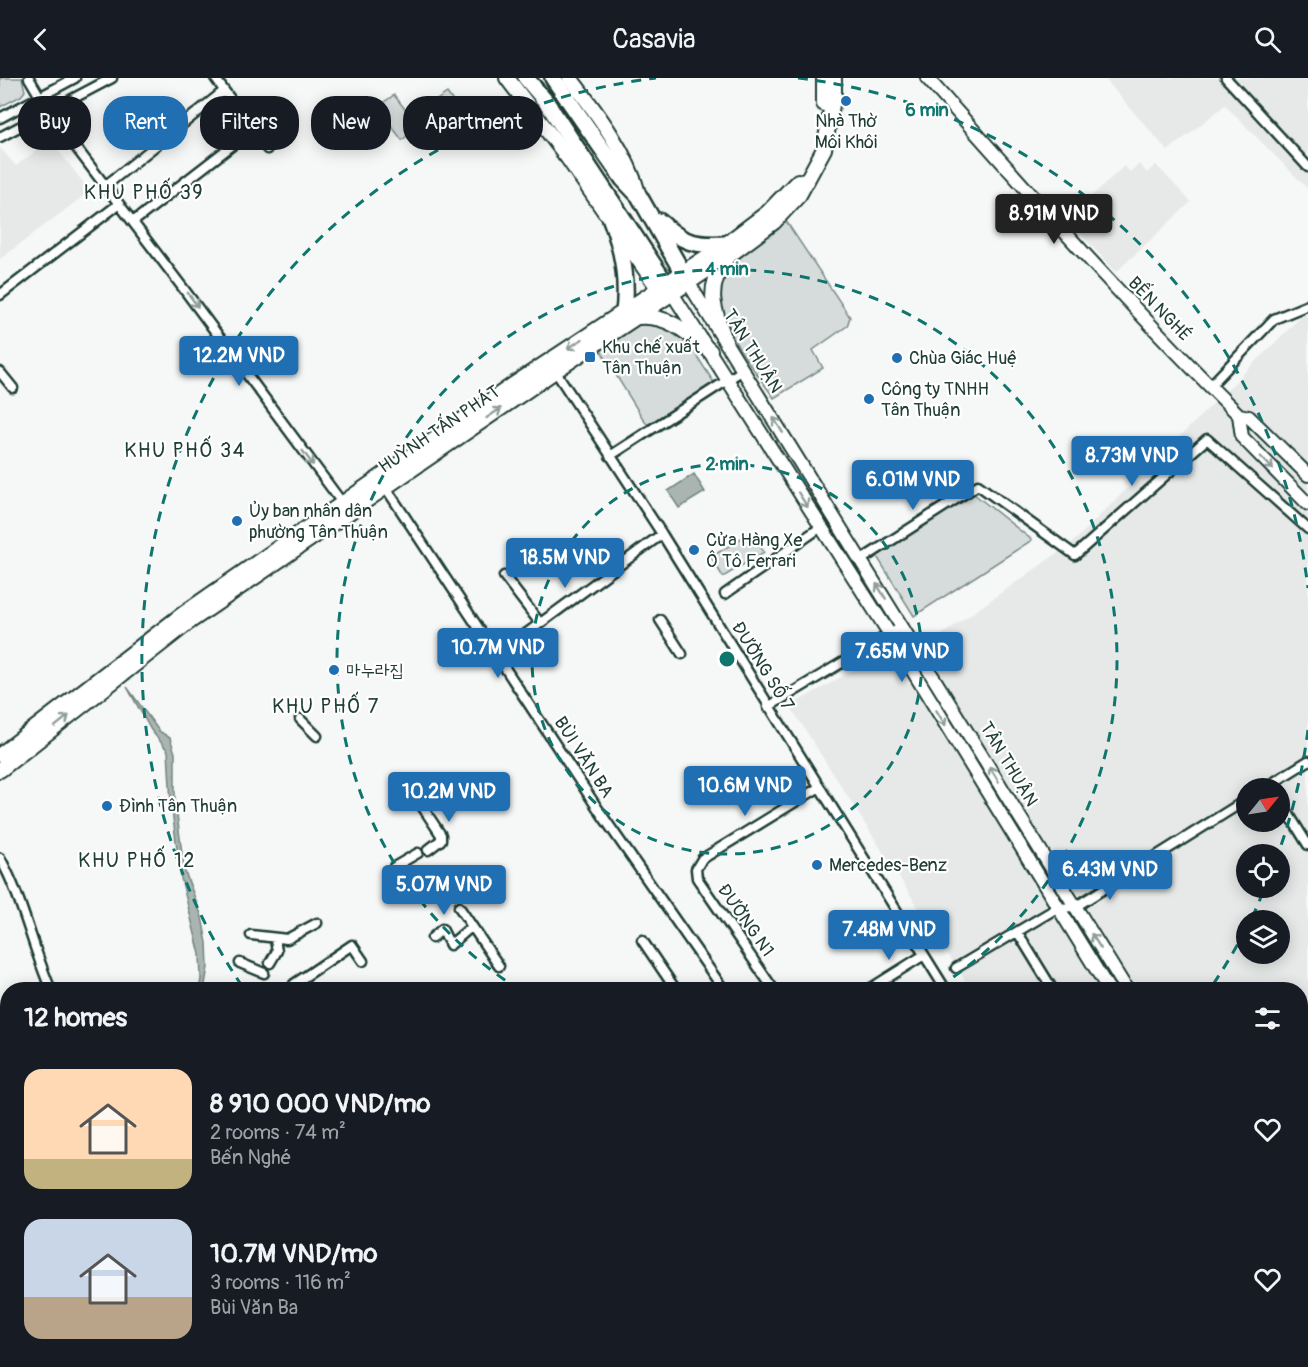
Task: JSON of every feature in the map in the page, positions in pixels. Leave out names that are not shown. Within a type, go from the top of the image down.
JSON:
[{"type":"highway","points":[[526,78],[547,103],[666,288]]},
{"type":"highway","points":[[553,78],[623,179],[678,238],[700,246],[727,251]]},
{"type":"highway","points":[[565,154],[588,165],[613,222],[626,268],[630,315]]},
{"type":"highway","points":[[643,202],[685,277]]},
{"type":"main road","points":[[507,78],[613,222],[666,288]]},
{"type":"main road","points":[[570,78],[621,153],[632,172],[643,202]]},
{"type":"main road","name":"HUỲNH TẤN PHÁT","points":[[727,251],[792,189],[806,170],[820,131],[825,95],[824,78]]},
{"type":"main road","name":"HUỲNH TẤN PHÁT","points":[[186,618],[552,366],[630,315],[666,288],[727,251],[784,212],[813,174],[824,149],[834,94],[834,78]]},
{"type":"main road","points":[[725,340],[715,312],[712,290],[715,275],[727,251]]},
{"type":"main road","points":[[630,315],[654,316],[668,321],[710,351]]},
{"type":"main road","name":"HUỲNH TẤN PHÁT","points":[[0,755],[38,732],[186,618],[343,504],[382,483]]},
{"type":"main road","name":"HUỲNH TẤN PHÁT","points":[[0,770],[38,732]]},
{"type":"street","points":[[29,78],[38,96]]},
{"type":"street","points":[[43,96],[75,78]]},
{"type":"street","points":[[79,96],[112,78]]},
{"type":"street","points":[[215,78],[228,96]]},
{"type":"street","name":"BẾN NGHÉ","points":[[927,78],[1067,237],[1239,415],[1249,417],[1308,475]]},
{"type":"street","points":[[1227,78],[1308,167]]},
{"type":"street","points":[[105,186],[224,91]]},
{"type":"street","points":[[0,118],[18,109]]},
{"type":"street","points":[[0,137],[18,128]]},
{"type":"street","points":[[78,150],[343,504]]},
{"type":"street","points":[[133,222],[226,150]]},
{"type":"street","points":[[0,295],[119,204]]},
{"type":"street","name":"TÂN THUẬN","points":[[685,277],[1122,982]]},
{"type":"street","name":"TÂN THUẬN","points":[[666,288],[710,351],[890,635],[1104,982]]},
{"type":"street","points":[[1210,386],[1274,319],[1308,305]]},
{"type":"street","name":"ĐƯỜNG SỐ 7","points":[[552,366],[662,534],[818,788],[941,982]]},
{"type":"street","points":[[610,456],[743,370]]},
{"type":"street","points":[[0,372],[13,388]]},
{"type":"street","points":[[1239,415],[1242,437],[1308,504]]},
{"type":"street","points":[[861,560],[978,485],[1075,555],[1207,439],[1308,529]]},
{"type":"street","name":"BÙI VĂN BA","points":[[382,483],[602,815],[718,982]]},
{"type":"street","points":[[725,594],[821,527]]},
{"type":"street","points":[[497,655],[662,534]]},
{"type":"street","points":[[855,581],[869,572]]},
{"type":"street","points":[[504,576],[540,623]]},
{"type":"street","points":[[660,620],[682,654]]},
{"type":"street","points":[[768,707],[903,626]]},
{"type":"street","points":[[300,719],[317,736]]},
{"type":"street","points":[[1283,778],[1308,761]]},
{"type":"street","name":"ĐƯỜNG N1","points":[[768,982],[697,878],[696,867],[702,859],[818,788]]},
{"type":"street","points":[[412,791],[441,835],[441,840],[428,850]]},
{"type":"street","points":[[956,968],[1057,908],[1075,907],[1236,806]]},
{"type":"street","points":[[1290,816],[1308,845]]},
{"type":"street","points":[[394,867],[418,853]]},
{"type":"street","points":[[0,858],[16,887],[34,950],[48,982]]},
{"type":"street","points":[[459,907],[499,966]]},
{"type":"street","points":[[251,935],[275,940],[287,939],[317,923]]},
{"type":"street","points":[[432,938],[442,929],[450,945],[471,927]]},
{"type":"street","points":[[1018,933],[1048,982]]},
{"type":"street","points":[[270,963],[277,951],[275,940]]},
{"type":"street","points":[[642,940],[671,982]]},
{"type":"street","points":[[297,982],[352,945],[363,961]]},
{"type":"street","points":[[881,982],[924,955]]},
{"type":"street","points":[[240,963],[264,973]]},
{"type":"shaded area","points":[[0,78],[22,78],[25,91],[21,96],[0,107]]},
{"type":"shaded area","points":[[1104,78],[1308,78],[1308,189],[1225,105],[1168,151]]},
{"type":"shaded area","points":[[394,95],[403,107],[402,140],[391,125],[391,97]]},
{"type":"shaded area","points":[[0,148],[16,166],[37,150],[58,150],[90,191],[0,259]]},
{"type":"shaded area","points":[[1139,164],[1147,173],[1156,165],[1191,202],[1116,272],[1067,219],[1124,166],[1130,172]]},
{"type":"shaded area","points":[[786,221],[850,317],[847,326],[813,350],[823,368],[774,398],[732,338],[718,303],[716,286],[721,272],[734,257]]},
{"type":"shaded area","points":[[1304,314],[1308,317],[1308,982],[966,982],[790,706],[882,654],[896,667],[1072,543]]},
{"type":"shaded area","points":[[652,318],[684,336],[715,384],[651,427],[645,422],[601,351],[642,319]]},
{"type":"shaded area","points":[[694,474],[705,492],[679,508],[668,491]]},
{"type":"shaded area","points":[[974,494],[1032,540],[914,616],[876,555]]},
{"type":"shaded area","points":[[751,532],[764,552],[723,577],[711,557]]},
{"type":"shaded area","points":[[127,687],[159,731],[170,738],[175,753],[175,799],[184,869],[202,917],[207,943],[208,967],[205,982],[200,982],[200,954],[181,878],[171,803],[168,751],[151,730]]},
{"type":"place","name":"Nhà Thờ Môi Khôi","points":[[846,101]]},
{"type":"place","name":"Khu chế xuất Tân Thuận","points":[[590,357]]},
{"type":"place","name":"Chùa Giác Huệ","points":[[897,358]]},
{"type":"place","name":"Công ty TNHH Tân Thuận","points":[[869,399]]},
{"type":"place","name":"Ủy ban nhân dân phường Tân Thuận","points":[[237,521]]},
{"type":"place","name":"Cửa Hàng Xe Ô Tô Ferrari","points":[[694,550]]},
{"type":"place","name":"마누라집","points":[[334,670]]},
{"type":"place","name":"Đình Tân Thuận","points":[[107,806]]},
{"type":"place","name":"Mercedes-Benz","points":[[817,865]]},
{"type":"district","name":"KHU PHỐ 39","points":[[144,192]]},
{"type":"district","name":"KHU PHỐ 34","points":[[185,450]]},
{"type":"district","name":"KHU PHỐ 7","points":[[326,706]]},
{"type":"district","name":"KHU PHỐ 12","points":[[137,860]]}]
